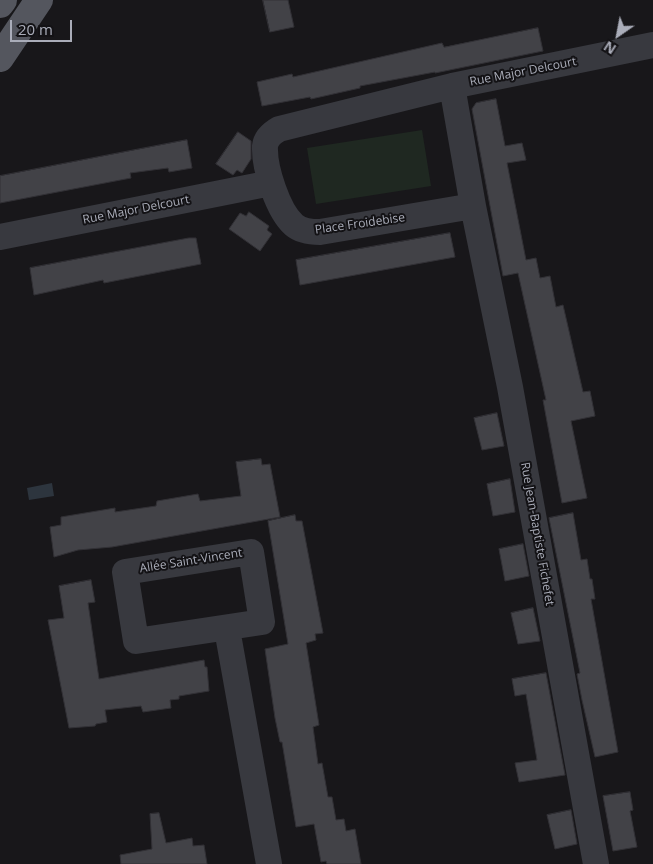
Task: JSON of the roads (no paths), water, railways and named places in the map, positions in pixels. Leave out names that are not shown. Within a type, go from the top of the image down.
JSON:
[{"type":"main road","points":[[0,4],[3,0]]},
{"type":"main road","points":[[0,58],[39,0]]},
{"type":"street","name":"Rue Major Delcourt","points":[[452,86],[653,45]]},
{"type":"street","name":"Place Froidebise","points":[[452,86],[279,129],[268,139],[265,146],[271,183],[280,209],[296,226],[308,231],[320,232],[473,206]]},
{"type":"street","points":[[452,86],[473,206]]},
{"type":"street","name":"Rue Major Delcourt","points":[[0,237],[271,183]]},
{"type":"street","name":"Rue Jean-Baptiste Fichefet","points":[[473,206],[510,387],[596,864]]},
{"type":"street","name":"Allée Saint-Vincent","points":[[251,552],[262,622],[227,628],[136,641],[125,572],[251,552]]},
{"type":"street","points":[[227,628],[269,864]]}]
